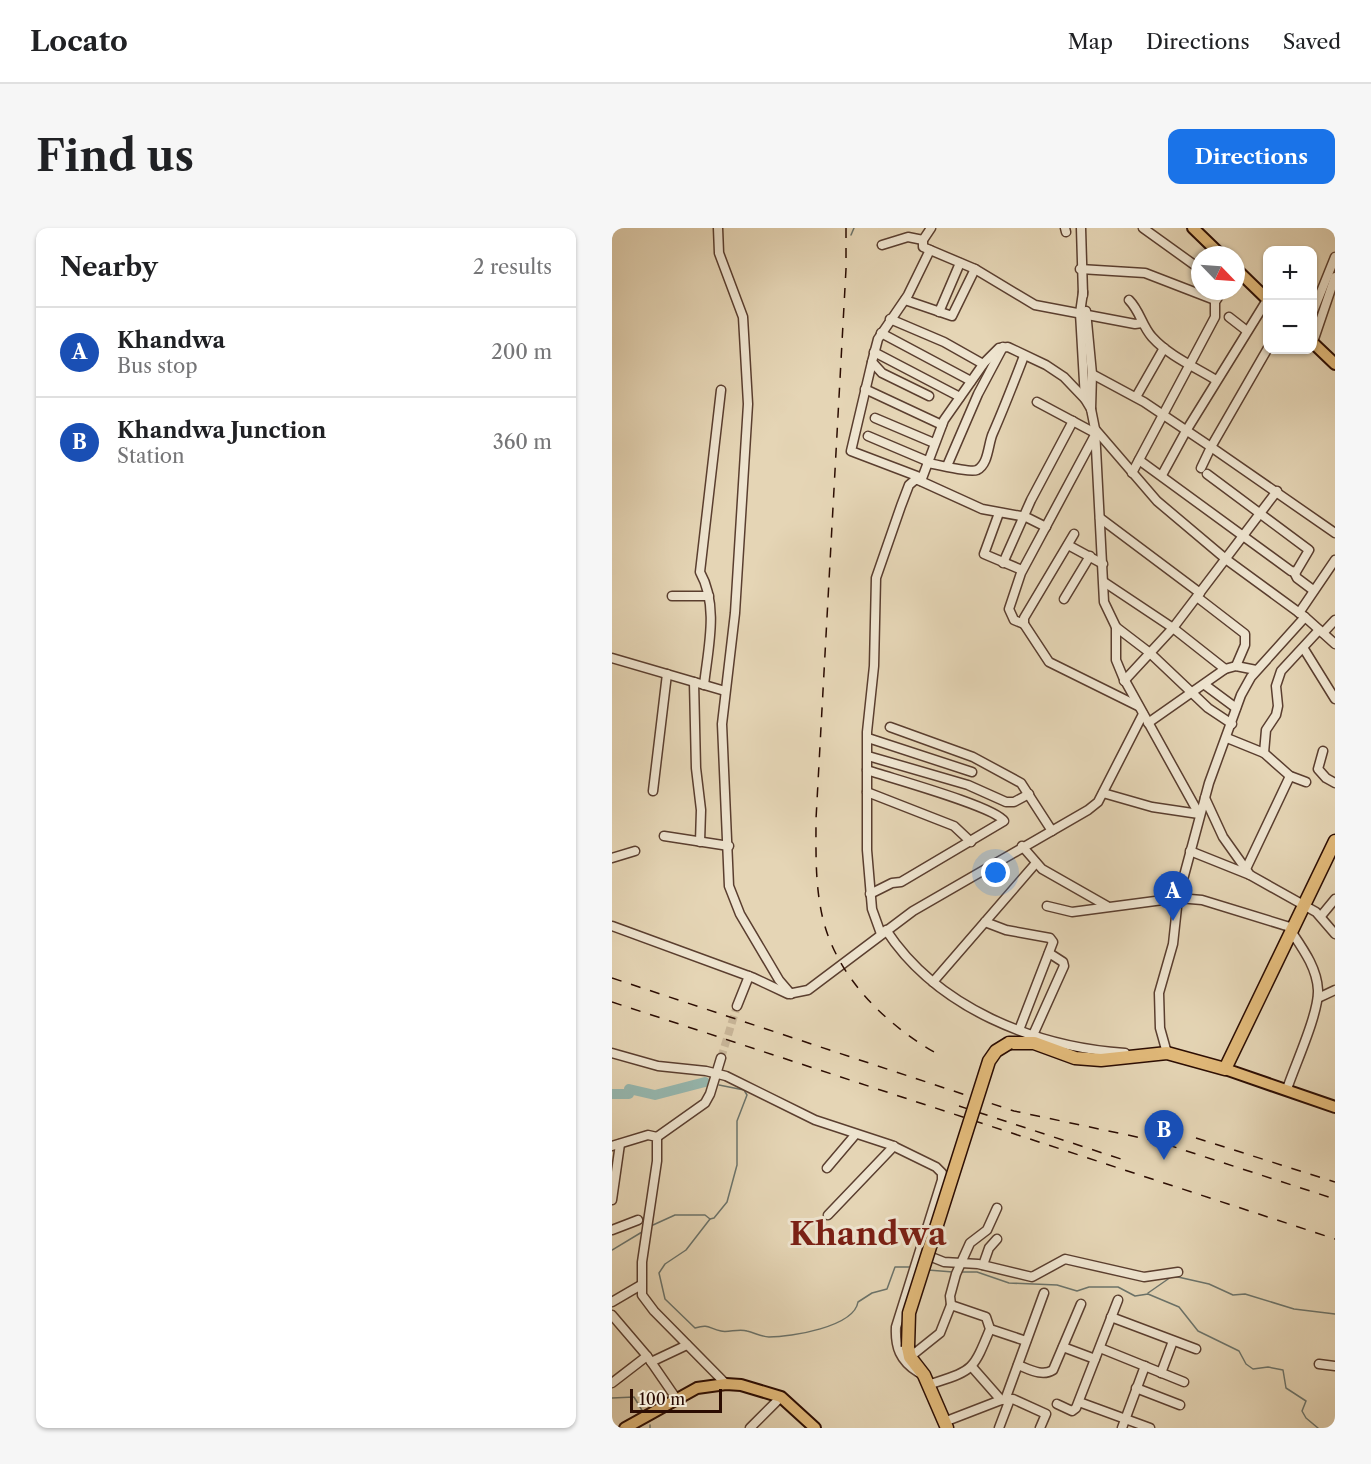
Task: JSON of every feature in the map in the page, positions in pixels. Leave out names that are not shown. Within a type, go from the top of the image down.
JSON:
[{"type":"highway","points":[[946,1425],[926,1380],[909,1352],[909,1313],[989,1061],[996,1051],[1009,1043],[1034,1043],[1075,1059],[1117,1060],[1167,1053],[1225,1069],[1335,841]]},
{"type":"main road","points":[[1193,228],[1212,246]]},
{"type":"main road","points":[[1245,279],[1263,296]]},
{"type":"main road","points":[[1317,346],[1335,364]]},
{"type":"main road","points":[[1225,1069],[1335,1107]]},
{"type":"main road","points":[[631,1427],[697,1388],[726,1384],[760,1389],[781,1397],[815,1428]]},
{"type":"street","points":[[718,228],[719,253],[743,317],[747,404],[735,613],[725,691],[723,750],[729,886],[732,899],[779,980],[791,994]]},
{"type":"street","points":[[931,228],[923,240],[924,247],[975,269],[1035,306],[1135,324],[1142,323]]},
{"type":"street","points":[[1081,228],[1080,269],[1083,292],[1085,399]]},
{"type":"street","points":[[1143,228],[1191,263]]},
{"type":"street","points":[[882,245],[908,237],[923,240]]},
{"type":"street","points":[[930,250],[905,300],[881,333],[874,352],[851,451],[982,508],[1026,517],[1046,527]]},
{"type":"street","points":[[1317,302],[1335,257]]},
{"type":"street","points":[[939,312],[960,263]]},
{"type":"street","points":[[905,300],[949,316],[955,314],[975,269]]},
{"type":"street","points":[[1080,269],[1145,273],[1191,291]]},
{"type":"street","points":[[1317,330],[1335,277]]},
{"type":"street","points":[[1129,300],[1142,323],[1164,348],[1216,380]]},
{"type":"street","points":[[1132,473],[1216,312],[1215,300]]},
{"type":"street","points":[[1162,475],[1216,380],[1263,306]]},
{"type":"street","points":[[1083,313],[1092,374],[1091,409],[1095,432],[1104,602],[1116,627],[1116,660],[1124,681],[1199,814]]},
{"type":"street","points":[[1229,317],[1247,331]]},
{"type":"street","points":[[890,319],[944,342],[983,364]]},
{"type":"street","points":[[881,333],[971,381]]},
{"type":"street","points":[[1004,347],[1047,365],[1064,377],[1085,399],[1091,409]]},
{"type":"street","points":[[922,480],[942,425],[983,364],[1004,347]]},
{"type":"street","points":[[947,466],[978,394],[1004,347]]},
{"type":"street","points":[[1136,398],[1164,348]]},
{"type":"street","points":[[874,352],[960,397]]},
{"type":"street","points":[[1265,354],[1211,447],[1204,471],[1309,550],[1294,572]]},
{"type":"street","points":[[868,436],[927,462],[972,471],[980,468],[990,448],[993,432],[1001,419],[1024,356]]},
{"type":"street","points":[[872,362],[882,373],[929,396]]},
{"type":"street","points":[[1092,374],[1162,413],[1278,491],[1335,533]]},
{"type":"street","points":[[704,685],[711,614],[708,588],[700,572],[721,390]]},
{"type":"street","points":[[865,390],[942,425]]},
{"type":"street","points":[[1037,402],[1095,432],[1157,501],[1227,560],[1302,615],[1335,644]]},
{"type":"street","points":[[875,418],[934,443]]},
{"type":"street","points":[[1004,563],[1026,517],[1031,500],[1073,421]]},
{"type":"street","points":[[1024,624],[1014,620],[1009,609],[1022,570],[1095,432]]},
{"type":"street","points":[[1139,460],[1294,572],[1297,578],[1313,590]]},
{"type":"street","points":[[922,480],[916,479],[909,485],[876,578],[874,666],[867,770],[872,909],[883,932],[915,967],[974,1010],[1019,1030],[1085,1050],[1146,1055]]},
{"type":"street","points":[[1124,681],[1173,628],[1278,491]]},
{"type":"street","points":[[999,513],[984,554],[1022,570]]},
{"type":"street","points":[[1100,518],[1245,634],[1245,645],[1236,666]]},
{"type":"street","points":[[1074,534],[1024,618],[1024,624],[1049,662],[1141,711]]},
{"type":"street","points":[[1068,545],[1103,564]]},
{"type":"street","points":[[1064,599],[1090,556]]},
{"type":"street","points":[[1167,1053],[1160,1028],[1159,993],[1175,933],[1178,898],[1204,798],[1236,708],[1256,670],[1279,649],[1302,615],[1313,590],[1335,560]]},
{"type":"street","points":[[1104,582],[1173,628],[1226,669]]},
{"type":"street","points":[[672,596],[709,596]]},
{"type":"street","points":[[1264,753],[1266,730],[1276,715],[1278,706],[1277,678],[1288,663],[1335,621]]},
{"type":"street","points":[[1116,627],[1150,653],[1208,708],[1232,724]]},
{"type":"street","points":[[1304,649],[1335,699]]},
{"type":"street","points":[[612,658],[725,691]]},
{"type":"street","points":[[1148,723],[1226,669],[1236,666],[1256,670]]},
{"type":"street","points":[[653,791],[668,674]]},
{"type":"street","points":[[694,682],[696,768],[701,810],[700,842]]},
{"type":"street","points":[[1205,685],[1236,708]]},
{"type":"street","points":[[612,926],[749,976],[791,994],[808,990],[883,932],[1022,846],[1088,810],[1103,793],[1141,711]]},
{"type":"street","points":[[890,727],[973,756],[1021,783],[1052,831]]},
{"type":"street","points":[[868,738],[972,772]]},
{"type":"street","points":[[1227,738],[1264,753],[1290,776],[1306,782]]},
{"type":"street","points":[[1323,751],[1318,769],[1326,778],[1335,783]]},
{"type":"street","points":[[868,756],[968,785],[1006,802],[1014,802],[1029,794]]},
{"type":"street","points":[[867,770],[981,807],[1003,818],[1002,823],[971,842],[901,882],[892,883],[870,894]]},
{"type":"street","points":[[1248,872],[1290,776]]},
{"type":"street","points":[[867,792],[954,826],[971,842]]},
{"type":"street","points":[[1103,793],[1152,807],[1199,814]]},
{"type":"street","points":[[1204,798],[1223,837],[1248,872]]},
{"type":"street","points":[[664,836],[729,846]]},
{"type":"street","points":[[1022,846],[1036,863],[1052,875],[1107,906]]},
{"type":"street","points":[[612,858],[635,851]]},
{"type":"street","points":[[1190,851],[1248,872],[1320,916],[1335,934]]},
{"type":"street","points":[[933,982],[1036,863]]},
{"type":"street","points":[[1047,906],[1065,912],[1178,898],[1202,900],[1292,930],[1317,979],[1318,998],[1287,1089]]},
{"type":"street","points":[[1320,916],[1335,899]]},
{"type":"street","points":[[985,922],[1006,930],[1050,938],[1053,942],[1019,1030]]},
{"type":"street","points":[[1033,1035],[1064,966],[1063,962],[1049,953]]},
{"type":"street","points":[[737,1006],[749,976]]},
{"type":"street","points":[[1318,998],[1335,990]]},
{"type":"street","points":[[612,1053],[658,1066],[717,1073],[815,1120],[894,1146],[936,1167],[942,1173],[942,1180],[904,1294],[895,1338],[904,1361],[926,1380],[967,1372],[972,1367],[990,1329],[986,1317],[951,1305]]},
{"type":"street","points":[[612,1200],[616,1145],[648,1135],[657,1137],[705,1103],[721,1058]]},
{"type":"street","points":[[827,1168],[855,1135]]},
{"type":"street","points":[[657,1137],[657,1161],[642,1262],[642,1295],[654,1311],[726,1384]]},
{"type":"street","points":[[828,1215],[894,1146]]},
{"type":"street","points":[[909,1352],[940,1333],[951,1305],[950,1296],[972,1240],[987,1230],[997,1208]]},
{"type":"street","points":[[612,1230],[638,1220]]},
{"type":"street","points":[[983,1265],[989,1248],[997,1239]]},
{"type":"street","points":[[918,1252],[944,1262],[983,1265],[1032,1277],[1065,1259],[1144,1277],[1178,1272]]},
{"type":"street","points":[[612,1302],[641,1285]]},
{"type":"street","points":[[999,1428],[1006,1400],[1044,1293]]},
{"type":"street","points":[[1057,1404],[1072,1411],[1079,1402],[1118,1300]]},
{"type":"street","points":[[1018,1365],[1048,1373],[1053,1370],[1081,1304]]},
{"type":"street","points":[[612,1315],[649,1359],[678,1401]]},
{"type":"street","points":[[1112,1317],[1196,1349]]},
{"type":"street","points":[[990,1329],[1026,1341]]},
{"type":"street","points":[[1161,1373],[1173,1341]]},
{"type":"street","points":[[612,1383],[649,1359],[687,1345]]},
{"type":"street","points":[[1064,1347],[1095,1359]]},
{"type":"street","points":[[1100,1348],[1184,1382]]},
{"type":"street","points":[[1319,1364],[1335,1366]]},
{"type":"street","points":[[1123,1424],[1145,1366]]},
{"type":"street","points":[[972,1367],[1006,1400],[1046,1414],[1040,1428]]},
{"type":"street","points":[[1136,1388],[1180,1405]]},
{"type":"street","points":[[750,1428],[781,1397]]},
{"type":"street","points":[[946,1425],[1006,1400]]},
{"type":"street","points":[[1079,1402],[1123,1424],[1150,1428]]},
{"type":"waterway","points":[[851,235],[854,228]]},
{"type":"waterway","points":[[612,1094],[629,1094],[629,1089],[655,1095],[705,1082]]},
{"type":"waterway","points":[[653,1225],[675,1215],[705,1215],[710,1219],[714,1218],[727,1202],[737,1165],[737,1121],[747,1095],[744,1090],[719,1085]]},
{"type":"waterway","points":[[710,1219],[686,1250],[665,1264],[659,1273],[665,1299],[695,1328],[706,1326],[724,1331],[744,1330],[769,1337],[806,1333],[846,1318],[854,1311],[858,1302],[872,1293],[887,1289],[895,1267],[911,1267]]},
{"type":"waterway","points":[[612,1250],[642,1232]]},
{"type":"waterway","points":[[928,1270],[953,1272]]},
{"type":"waterway","points":[[961,1272],[977,1272],[1009,1283],[1057,1285],[1077,1291],[1089,1287],[1118,1287],[1135,1296],[1148,1294],[1179,1307],[1198,1331],[1239,1351],[1246,1364],[1253,1369],[1268,1367],[1283,1370],[1286,1388],[1306,1401],[1302,1411],[1306,1418],[1318,1428]]},
{"type":"waterway","points":[[1148,1293],[1171,1277],[1178,1277],[1209,1284],[1233,1295],[1245,1294],[1294,1309],[1335,1314]]},
{"type":"waterway","points":[[612,1398],[634,1397],[643,1412]]},
{"type":"tunnel","points":[[721,1058],[737,1006]]},
{"type":"railway","points":[[846,228],[846,269],[816,819],[818,891],[829,938],[839,959],[866,998],[902,1030],[941,1056]]},
{"type":"railway","points":[[612,978],[1014,1111],[1156,1141],[1335,1199]]},
{"type":"railway","points":[[612,1002],[1335,1239]]},
{"type":"railway","points":[[959,1106],[1127,1161]]},
{"type":"railway","points":[[1196,1138],[1335,1182]]},
{"type":"place","name":"Khandwa","points":[[1173,921]]},
{"type":"place","name":"Khandwa Junction","points":[[1164,1160]]},
{"type":"district","name":"Khandwa","points":[[868,1234]]}]
